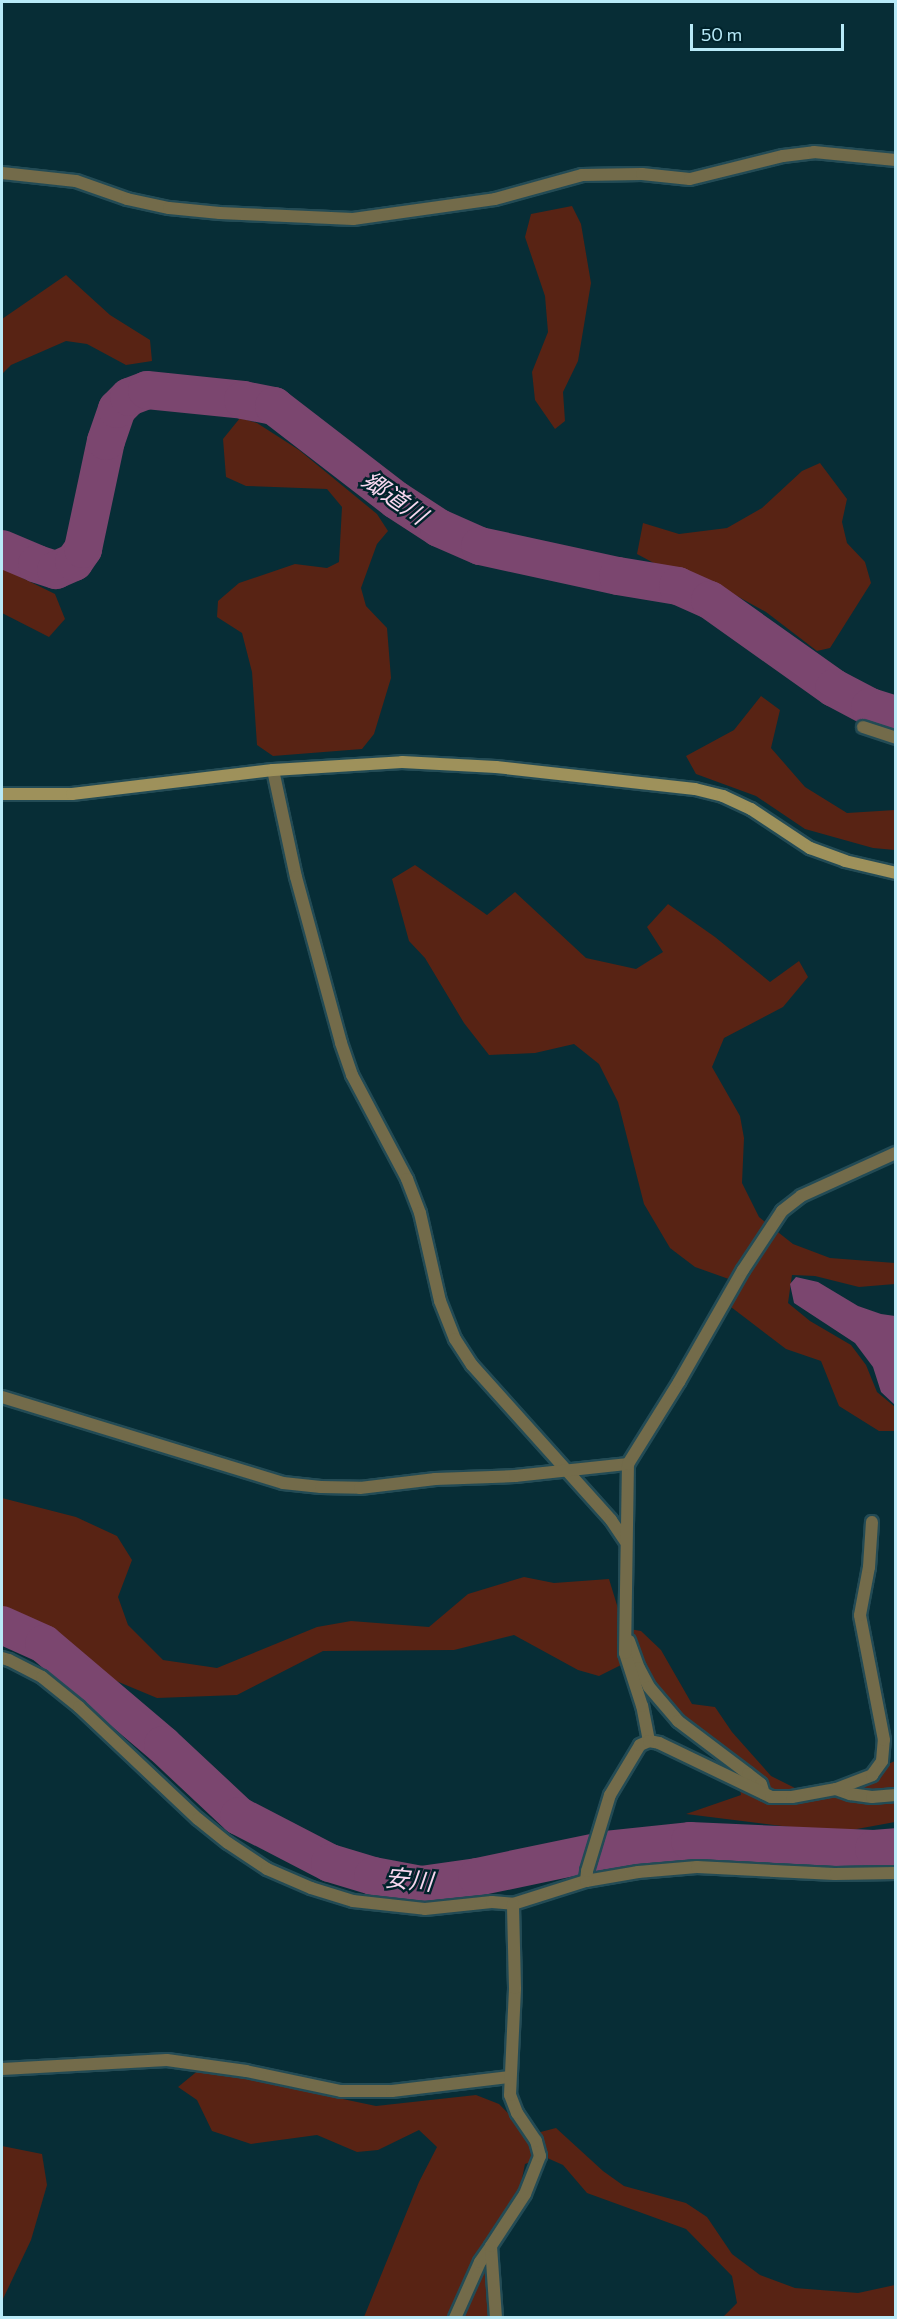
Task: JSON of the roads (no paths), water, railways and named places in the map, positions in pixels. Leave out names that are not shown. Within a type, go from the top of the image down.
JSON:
[{"type":"street","points":[[2,173],[76,181],[128,199],[168,208],[220,213],[353,219],[495,199],[582,175],[642,174],[690,179],[783,156],[814,152],[896,160]]},
{"type":"street","points":[[863,727],[896,738]]},
{"type":"street","points":[[2,794],[72,794],[273,770],[402,762],[496,767],[695,789],[723,796],[751,809],[810,848],[845,861],[896,873]]},
{"type":"street","points":[[273,770],[296,877],[340,1043],[352,1075],[407,1179],[420,1213],[440,1300],[455,1339],[471,1365],[611,1521],[625,1541]]},
{"type":"street","points":[[649,1741],[642,1706],[625,1653],[628,1464],[680,1382],[743,1270],[782,1210],[801,1196],[896,1153]]},
{"type":"street","points":[[2,1397],[283,1483],[360,1488],[435,1479],[514,1476],[628,1464]]},
{"type":"street","points":[[586,1876],[610,1795],[640,1745],[649,1741],[659,1743],[764,1794],[792,1797],[836,1789],[872,1774],[882,1761],[884,1740],[860,1615],[869,1567],[872,1522]]},
{"type":"street","points":[[626,1634],[649,1687],[678,1721],[760,1784],[764,1794]]},
{"type":"street","points":[[2,1658],[42,1677],[79,1707],[198,1819],[267,1869],[311,1888],[353,1901],[425,1909],[492,1902],[513,1904],[586,1876],[697,1867],[835,1874],[896,1873]]},
{"type":"street","points":[[836,1789],[850,1794],[872,1797],[896,1795]]},
{"type":"street","points":[[455,2318],[480,2262],[525,2194],[540,2156],[536,2141],[518,2113],[510,2095],[515,1988],[513,1904]]},
{"type":"street","points":[[2,2069],[167,2060],[246,2071],[341,2091],[392,2091],[510,2077]]},
{"type":"street","points":[[491,2246],[496,2318]]},
{"type":"waterway","name":"郷道川","points":[[2,549],[56,570],[74,562],[83,549],[106,441],[117,409],[129,397],[147,390],[243,400],[274,406],[396,500],[439,528],[480,546],[618,576],[678,586],[710,600],[834,688],[870,707],[896,715]]},
{"type":"waterway","name":"安川","points":[[2,1625],[44,1644],[163,1745],[239,1816],[330,1863],[373,1876],[421,1885],[477,1877],[606,1850],[690,1841],[874,1849],[896,1847]]}]
